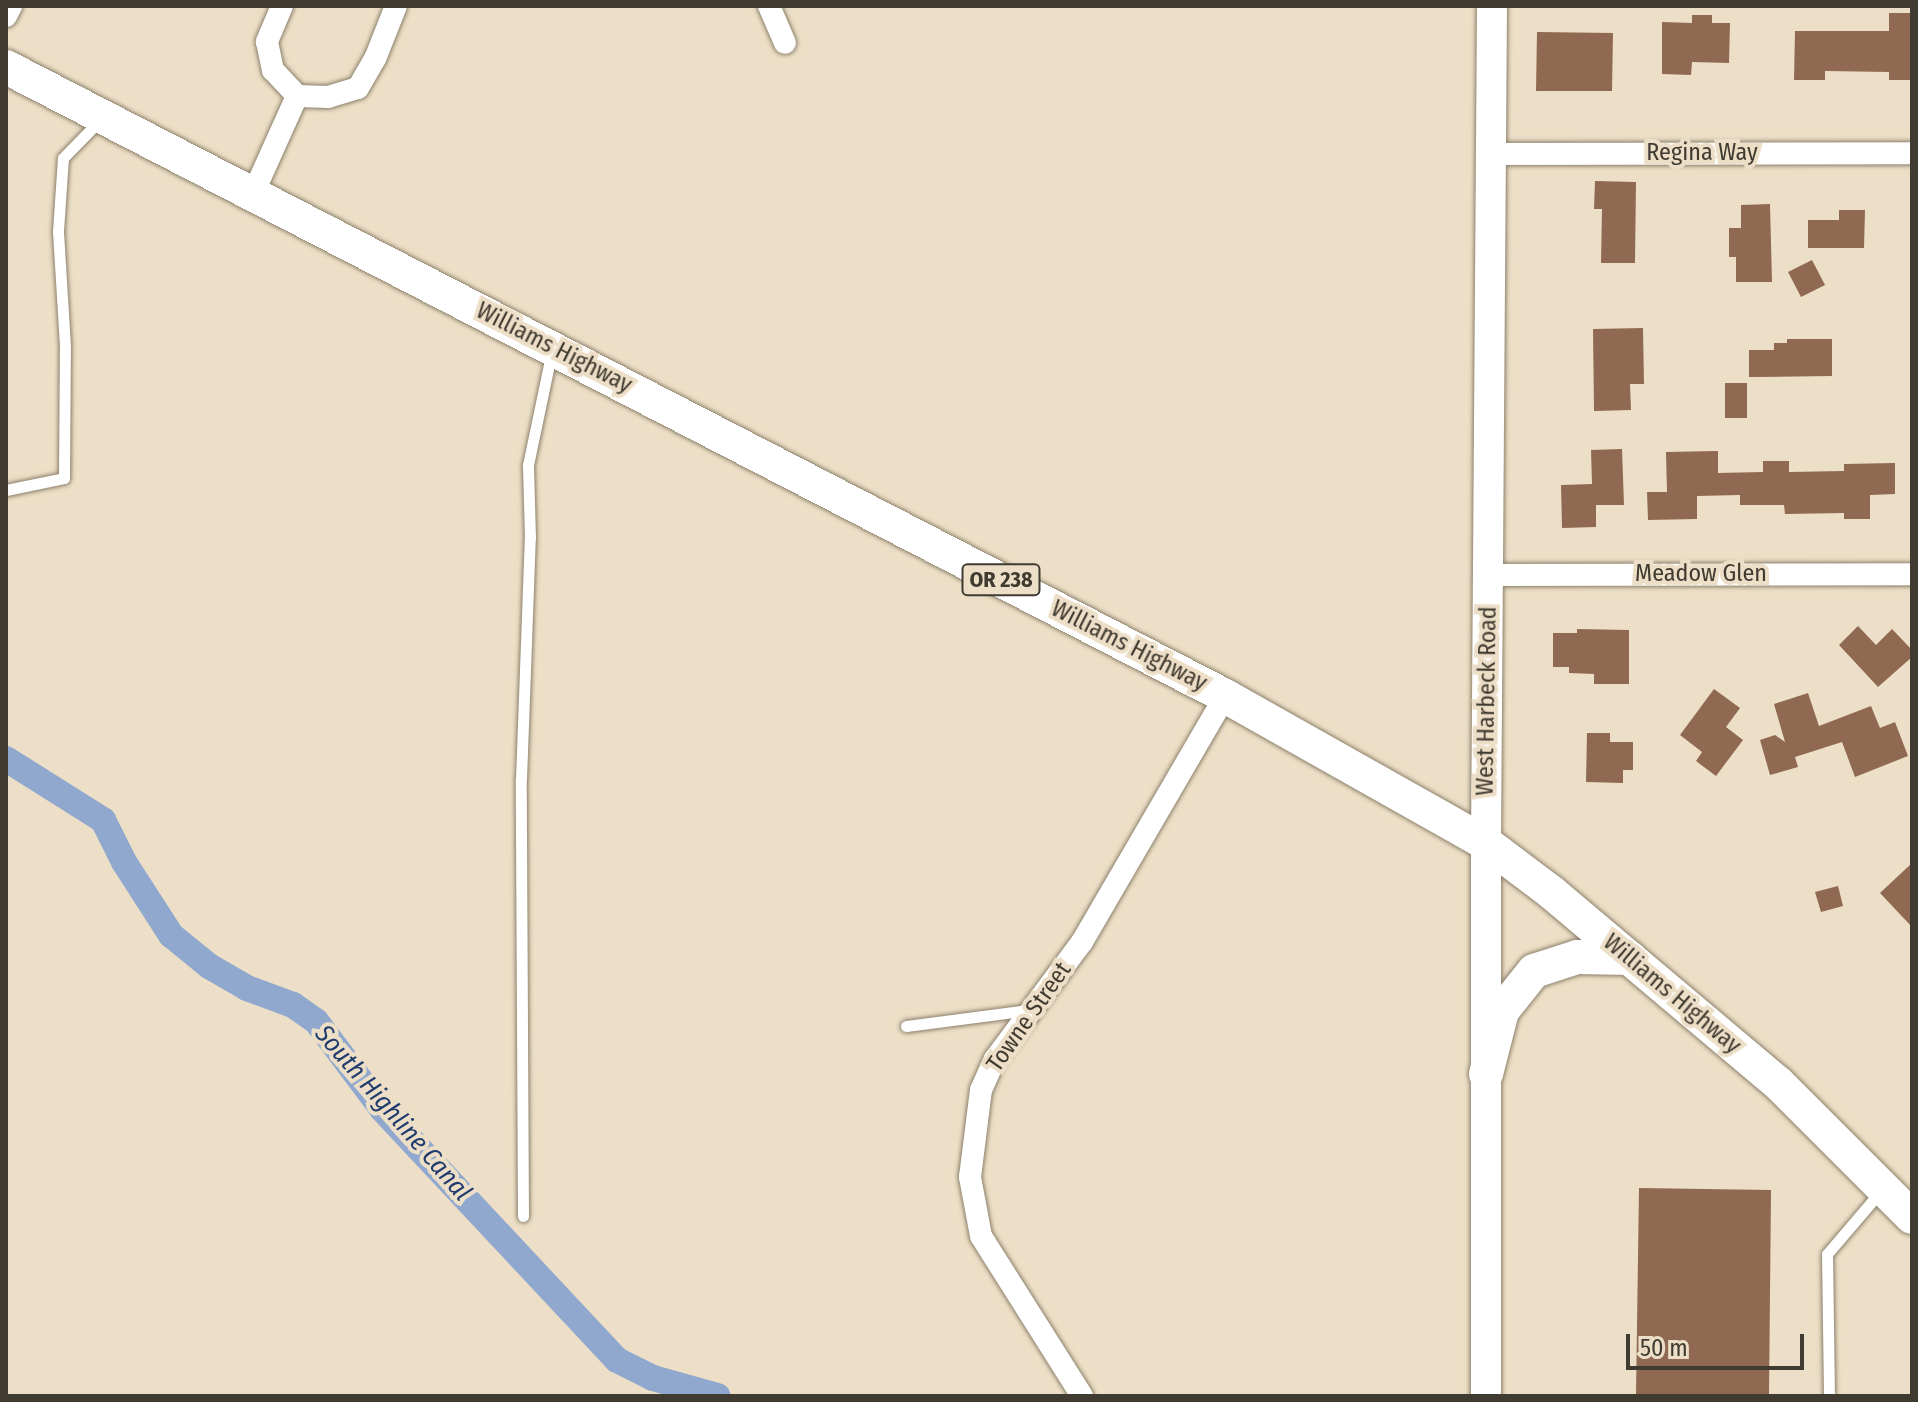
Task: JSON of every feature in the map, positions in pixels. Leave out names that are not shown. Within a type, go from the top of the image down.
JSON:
[{"type":"main road","name":"Williams Highway","points":[[6,67],[252,196],[553,346],[1225,696],[1486,843],[1630,958],[1779,1084],[1912,1217]]},
{"type":"main road","points":[[1486,1074],[1502,1011],[1534,971],[1577,957],[1630,958]]},
{"type":"street","points":[[6,16],[11,6]]},
{"type":"street","points":[[282,6],[267,42],[273,70],[297,96],[328,97],[358,88],[375,59],[396,6]]},
{"type":"street","points":[[769,6],[785,43]]},
{"type":"street","name":"West Harbeck Road","points":[[1486,1396],[1492,6]]},
{"type":"street","points":[[252,196],[297,96]]},
{"type":"street","name":"Regina Way","points":[[1491,154],[1912,153]]},
{"type":"street","name":"Meadow Glen","points":[[1489,575],[1912,574]]},
{"type":"street","name":"Towne Street","points":[[1082,1396],[981,1236],[970,1177],[981,1090],[995,1059],[1082,942],[1225,696]]},
{"type":"lane","points":[[6,490],[64,478],[65,346],[58,231],[63,158],[103,117]]},
{"type":"lane","points":[[523,1216],[521,779],[530,538],[528,465],[553,346]]},
{"type":"lane","points":[[906,1026],[1033,1009]]},
{"type":"lane","points":[[1829,1396],[1827,1254],[1883,1188]]},
{"type":"building","points":[[1889,13],[1912,13],[1912,80],[1889,80],[1889,72],[1825,71],[1825,80],[1794,80],[1795,31],[1889,31]]},
{"type":"building","points":[[1692,15],[1712,15],[1712,23],[1730,23],[1729,63],[1692,62],[1691,75],[1662,74],[1662,22],[1692,23]]},
{"type":"building","points":[[1537,32],[1613,33],[1612,91],[1536,91]]},
{"type":"building","points":[[1595,181],[1636,182],[1635,263],[1601,263],[1602,209],[1594,209]]},
{"type":"building","points":[[1770,204],[1772,282],[1736,282],[1736,257],[1729,257],[1729,228],[1741,228],[1741,205]]},
{"type":"building","points":[[1839,210],[1865,210],[1864,248],[1808,248],[1808,220],[1839,220]]},
{"type":"building","points":[[1812,260],[1825,285],[1801,297],[1788,272]]},
{"type":"building","points":[[1643,328],[1644,384],[1630,384],[1631,410],[1594,411],[1593,329]]},
{"type":"building","points":[[1787,339],[1832,339],[1832,376],[1749,377],[1749,350],[1774,350],[1774,343],[1787,343]]},
{"type":"building","points":[[1725,383],[1747,383],[1747,418],[1725,418]]},
{"type":"building","points":[[1622,449],[1624,505],[1596,505],[1596,527],[1562,528],[1561,485],[1592,484],[1591,450]]},
{"type":"building","points":[[1718,451],[1718,473],[1763,472],[1763,461],[1789,461],[1789,472],[1844,471],[1844,464],[1895,463],[1895,494],[1870,495],[1870,519],[1844,519],[1844,513],[1785,514],[1784,505],[1740,505],[1740,495],[1697,496],[1697,519],[1648,520],[1647,492],[1667,492],[1666,452]]},
{"type":"building","points":[[1858,626],[1876,645],[1892,629],[1912,650],[1912,657],[1878,687],[1839,645]]},
{"type":"building","points":[[1577,629],[1629,630],[1629,684],[1594,684],[1594,674],[1569,673],[1569,667],[1553,667],[1553,633],[1577,633]]},
{"type":"building","points":[[1714,689],[1740,708],[1726,727],[1743,740],[1716,776],[1696,761],[1702,752],[1680,735]]},
{"type":"building","points":[[1808,693],[1819,726],[1871,706],[1880,728],[1895,722],[1908,756],[1855,777],[1842,742],[1795,757],[1798,767],[1770,775],[1760,740],[1775,735],[1785,742],[1774,704]]},
{"type":"building","points":[[1587,733],[1610,733],[1610,742],[1633,742],[1633,770],[1623,770],[1623,783],[1586,782]]},
{"type":"building","points":[[1912,863],[1912,927],[1880,893]]},
{"type":"building","points":[[1838,886],[1843,906],[1821,912],[1815,892]]},
{"type":"building","points":[[1639,1188],[1771,1190],[1769,1396],[1636,1396]]},
{"type":"waterway","name":"South Highline Canal","points":[[6,759],[103,820],[124,862],[171,935],[209,966],[247,988],[293,1005],[316,1021],[382,1109],[617,1360],[653,1378],[718,1396]]}]
